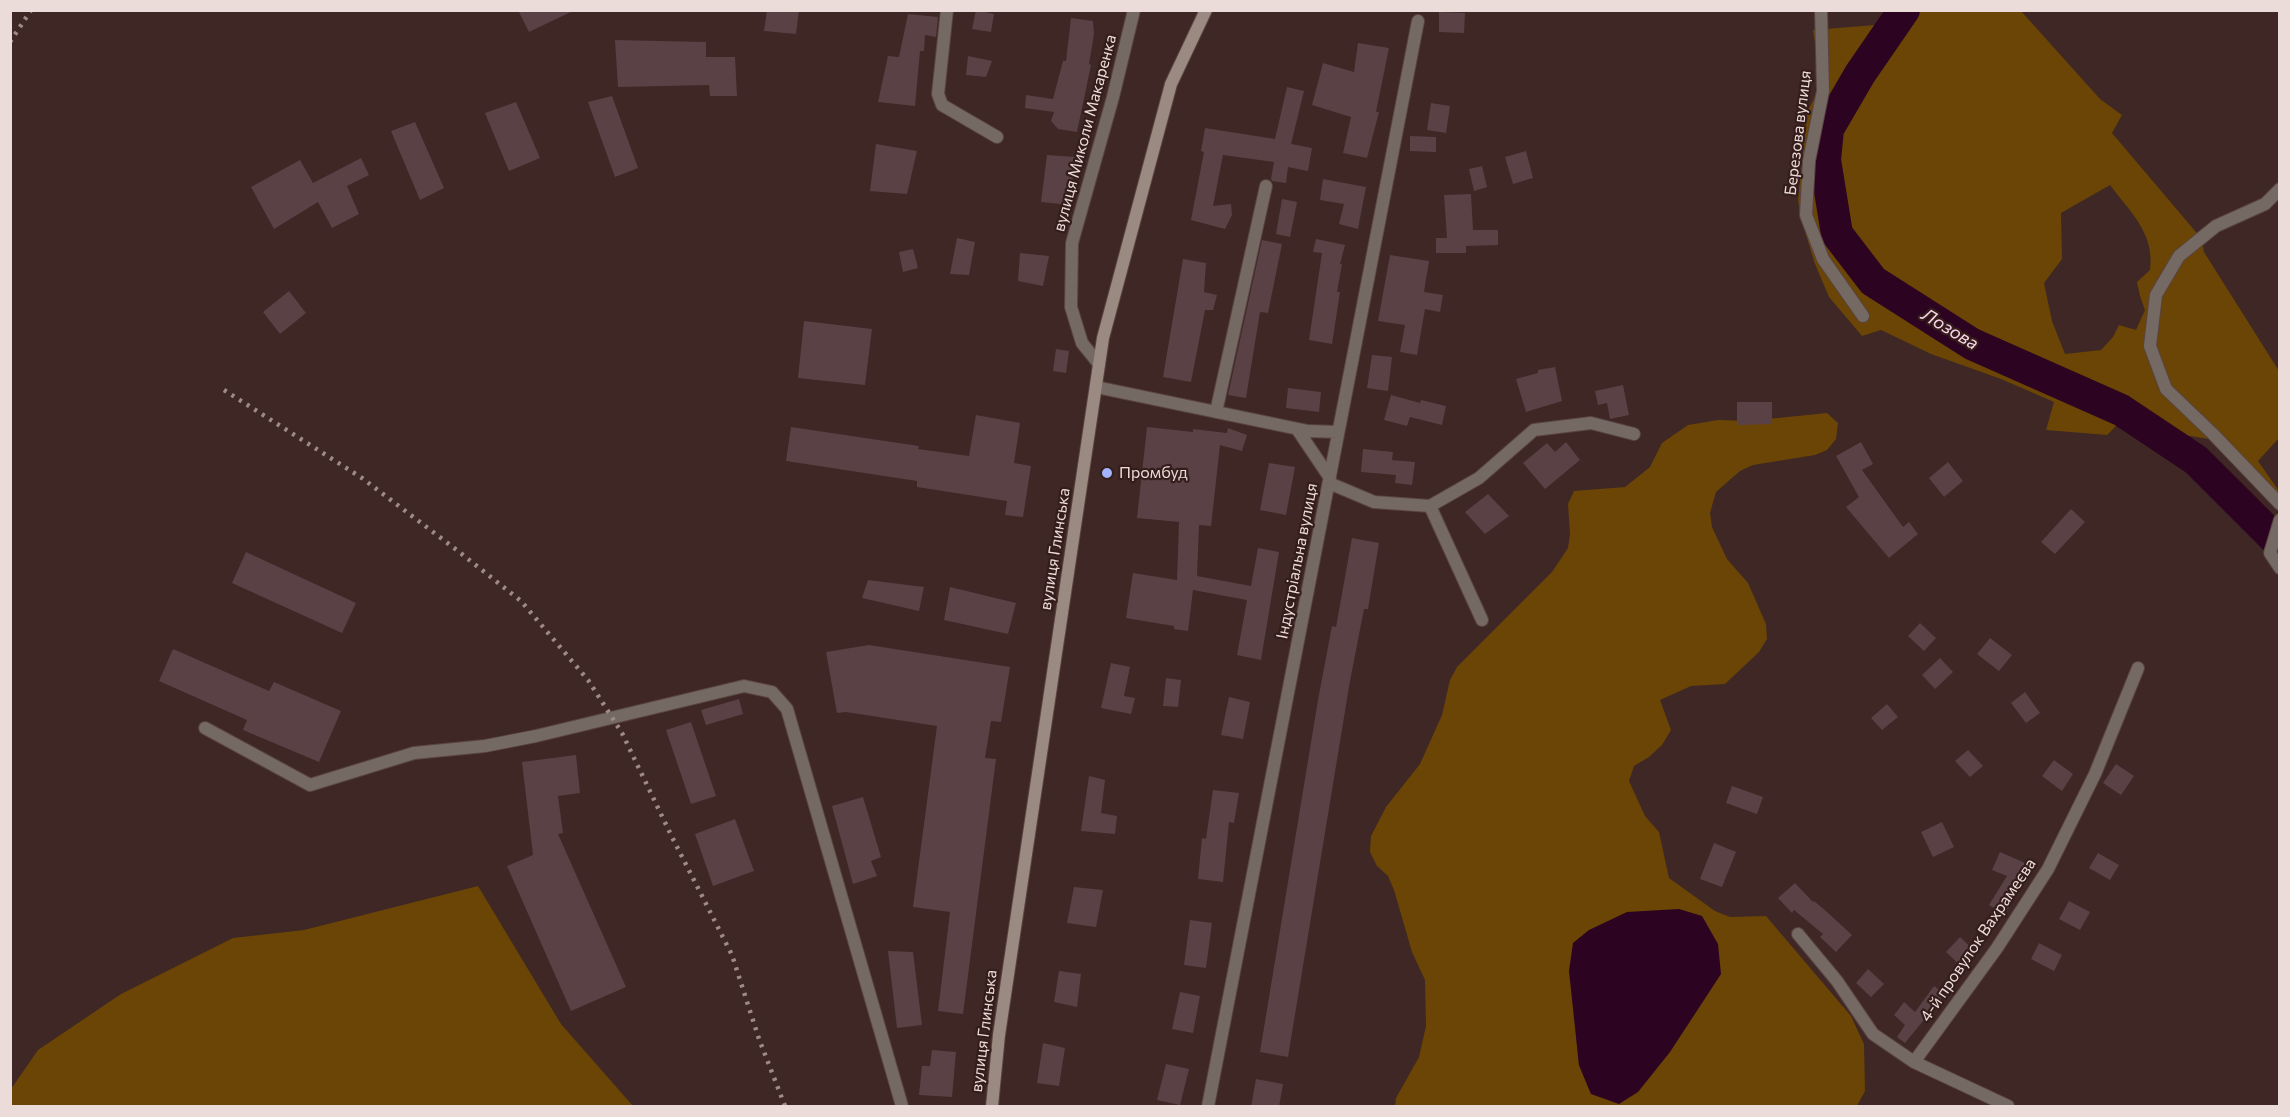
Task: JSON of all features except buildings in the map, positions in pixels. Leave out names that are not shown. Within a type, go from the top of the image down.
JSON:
[{"type":"main road","name":"вулиця Глинська","points":[[992,1107],[1000,1023],[1103,338],[1171,84],[1206,10]]},
{"type":"street","points":[[947,10],[938,94],[942,105],[997,137]]},
{"type":"street","name":"вулиця Миколи Макаренка","points":[[1099,364],[1082,343],[1071,307],[1072,243],[1113,97],[1134,10]]},
{"type":"street","name":"Березова вулиця","points":[[1821,10],[1823,91],[1809,161],[1806,215],[1823,259],[1863,316]]},
{"type":"street","name":"Індустріальна вулиця","points":[[1208,1107],[1419,21]]},
{"type":"street","points":[[1216,412],[1266,186]]},
{"type":"street","points":[[2280,189],[2265,204],[2216,226],[2179,256],[2156,295],[2150,346],[2166,389],[2280,504]]},
{"type":"street","points":[[1096,387],[1297,429],[1338,432]]},
{"type":"street","points":[[1297,429],[1329,481],[1374,502],[1430,506],[1479,478],[1534,430],[1591,423],[1634,434]]},
{"type":"street","points":[[1430,506],[1482,620]]},
{"type":"street","points":[[2278,526],[2270,553],[2280,568]]},
{"type":"street","name":"4-й провулок Вахрамеєва","points":[[1914,1062],[1997,948],[2048,869],[2095,774],[2138,668]]},
{"type":"street","points":[[205,728],[310,785],[414,753],[485,746],[536,736],[744,686],[772,692],[787,710],[902,1107]]},
{"type":"street","points":[[1798,934],[1837,981],[1873,1034],[1914,1062],[2008,1107]]},
{"type":"shaded area","points":[[1884,11],[2021,11],[2100,99],[2122,115],[2112,133],[2201,238],[2204,252],[2279,371],[2279,438],[2258,461],[2279,491],[2279,503],[2275,507],[2209,439],[2160,431],[2139,412],[2122,420],[2107,435],[2046,430],[2054,402],[2001,379],[1931,354],[1881,330],[1862,336],[1829,297],[1815,264],[1801,219],[1798,200],[1807,111],[1816,93],[1818,72],[1813,30],[1875,25]],"holes":[[[2110,185],[2140,225],[2149,245],[2150,270],[2137,282],[2145,310],[2136,330],[2119,325],[2113,337],[2101,350],[2065,354],[2052,321],[2044,283],[2062,259],[2061,213]]]},
{"type":"shaded area","points":[[1827,413],[1838,423],[1836,439],[1827,450],[1815,455],[1753,465],[1740,471],[1716,492],[1710,513],[1712,527],[1727,559],[1748,583],[1766,624],[1767,639],[1759,652],[1725,684],[1691,686],[1660,700],[1671,730],[1662,745],[1649,757],[1634,766],[1629,781],[1645,816],[1659,832],[1669,878],[1715,911],[1730,917],[1766,916],[1851,1016],[1864,1044],[1865,1091],[1857,1106],[1395,1106],[1396,1098],[1419,1057],[1426,1026],[1425,980],[1412,952],[1388,876],[1377,866],[1370,852],[1371,836],[1386,807],[1420,764],[1442,715],[1450,680],[1457,667],[1552,572],[1568,548],[1570,534],[1568,504],[1574,491],[1625,487],[1650,467],[1662,443],[1688,425],[1718,420],[1748,421]],"holes":[[[1575,1023],[1591,1094],[1579,1065]]]},
{"type":"shaded area","points":[[478,886],[561,1024],[633,1106],[11,1106],[11,1089],[38,1050],[121,994],[233,938],[304,930]]},
{"type":"shaded area","points":[[1679,909],[1702,916],[1718,944],[1721,974],[1670,1052],[1638,1092],[1619,1104],[1591,1094],[1579,1065],[1569,971],[1573,943],[1589,930],[1627,912]]},
{"type":"waterway","name":"Лозова","points":[[1904,10],[1860,74],[1828,129],[1825,160],[1837,234],[1873,281],[1972,344],[2121,410],[2196,460],[2280,544]]},
{"type":"railway","points":[[10,42],[31,10]]},
{"type":"railway","points":[[224,390],[362,478],[521,601],[588,680],[622,733],[732,955],[759,1039],[785,1106]]},
{"type":"place","name":"Промбуд","points":[[1107,473]]}]
